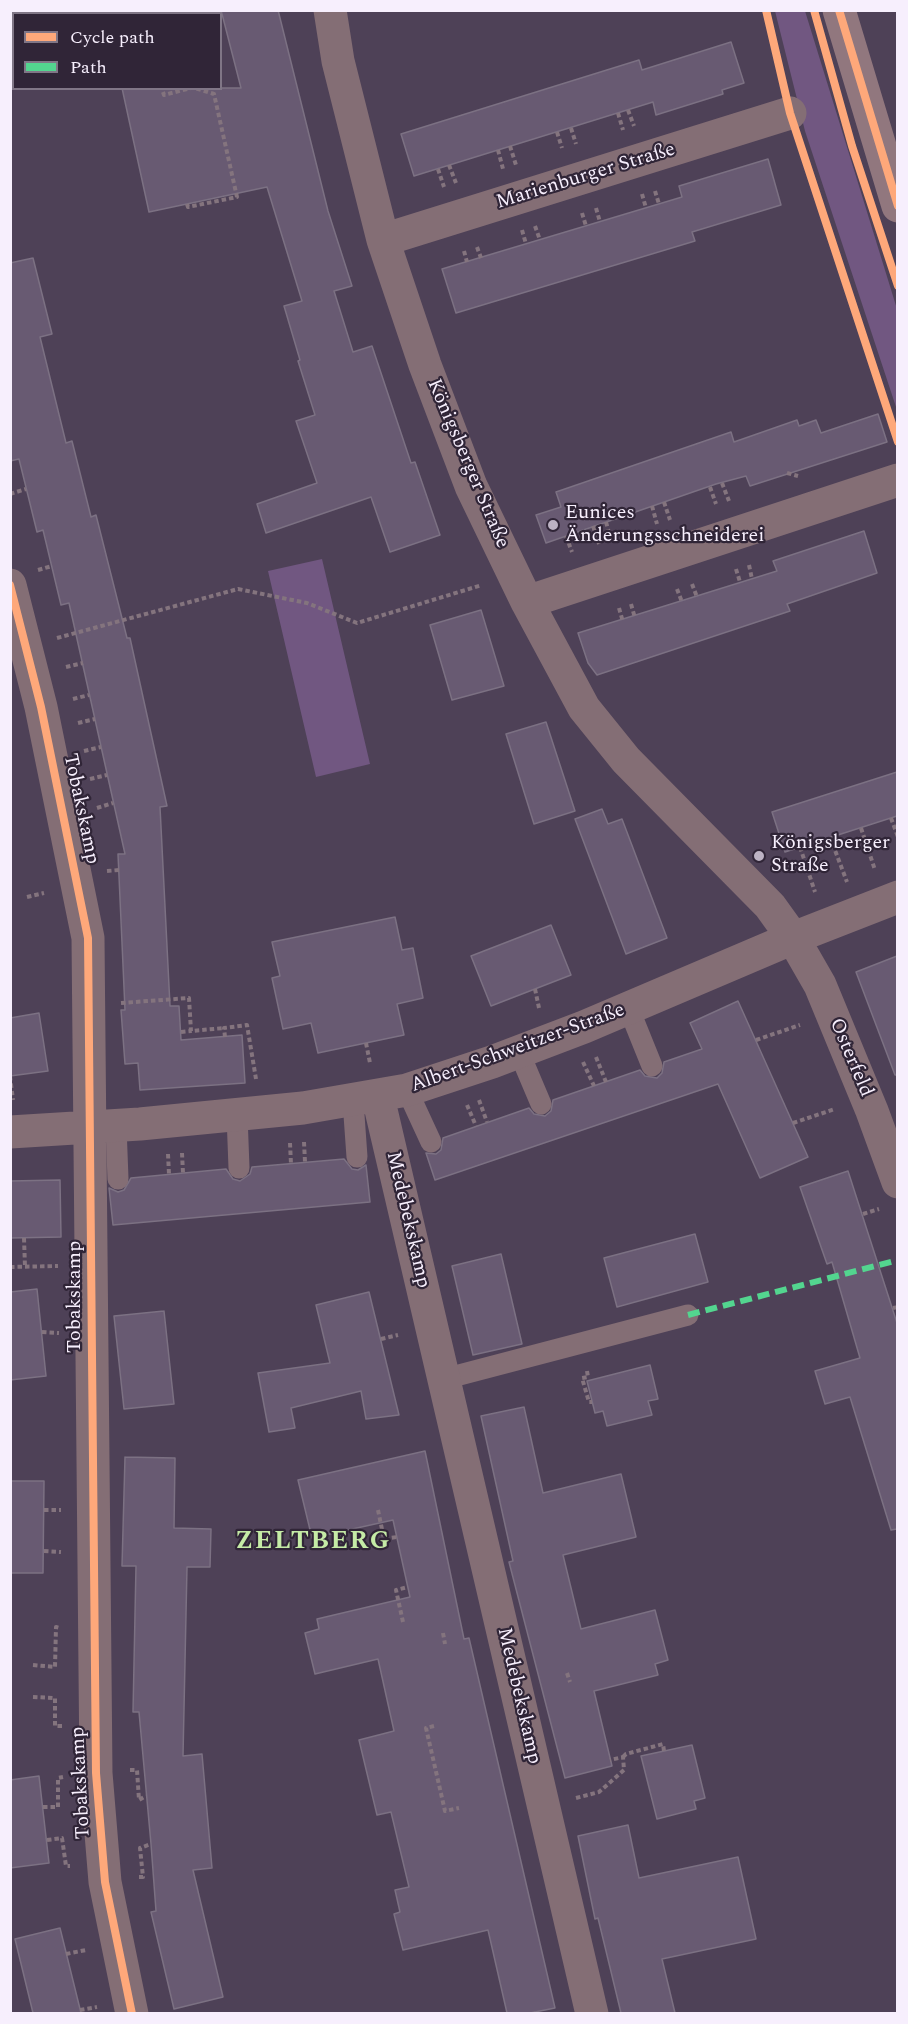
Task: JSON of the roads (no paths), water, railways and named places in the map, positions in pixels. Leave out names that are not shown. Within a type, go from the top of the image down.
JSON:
[{"type":"main road","points":[[839,10],[897,206]]},
{"type":"street","name":"Königsberger Straße","points":[[330,10],[340,73],[383,240],[425,365],[471,486],[521,589],[584,708],[626,760],[770,906],[793,938]]},
{"type":"street","name":"Marienburger Straße","points":[[383,240],[790,113]]},
{"type":"street","points":[[521,589],[897,480]]},
{"type":"street","name":"Tobakskamp","points":[[10,585],[27,647],[84,905],[88,938],[90,1005],[103,1127],[92,1265],[96,1773],[105,1882],[132,2013]]},
{"type":"street","name":"Albert-Schweitzer-Straße","points":[[10,1132],[103,1127],[249,1114],[379,1096],[519,1052],[629,1009],[793,938],[880,904]]},
{"type":"street","name":"Osterfeld","points":[[793,938],[820,984],[867,1099],[897,1182]]},
{"type":"street","name":"Medebekskamp","points":[[379,1096],[592,2013]]},
{"type":"lane","points":[[629,1009],[652,1066]]},
{"type":"lane","points":[[519,1052],[541,1104]]},
{"type":"lane","points":[[357,1157],[379,1096],[431,1142]]},
{"type":"lane","points":[[239,1168],[249,1114]]},
{"type":"lane","points":[[103,1127],[118,1179]]},
{"type":"lane","points":[[444,1379],[688,1315]]},
{"type":"place","name":"Eunices Änderungsschneiderei","points":[[553,525]]},
{"type":"place","name":"Königsberger Straße","points":[[759,856]]},
{"type":"district","name":"ZELTBERG","points":[[313,1543]]}]
